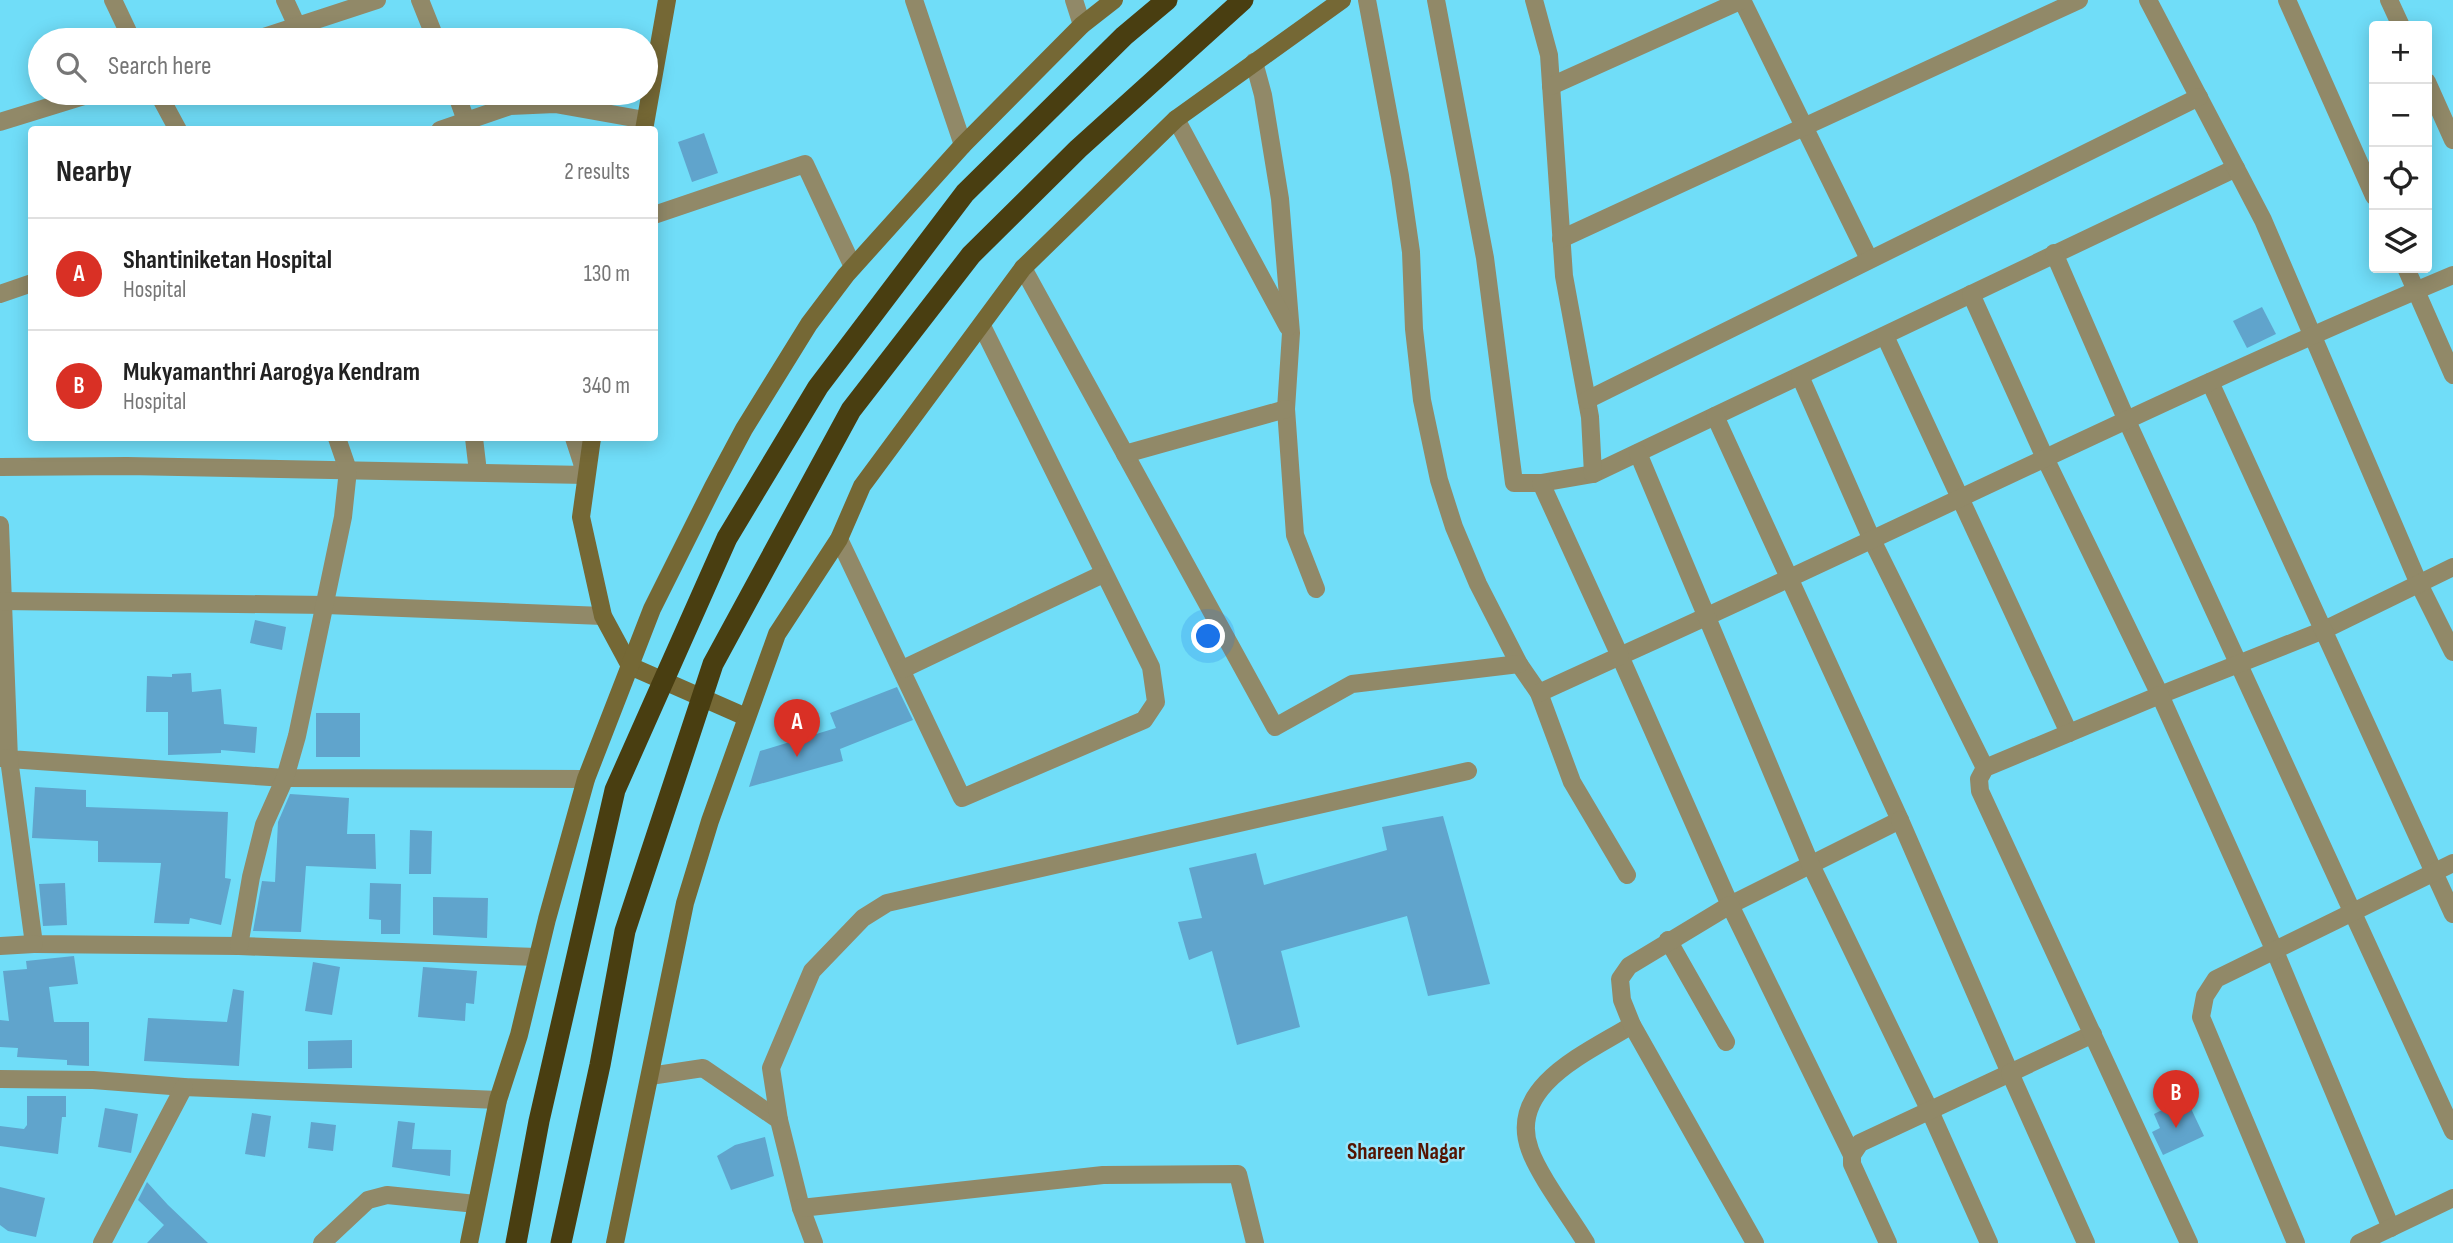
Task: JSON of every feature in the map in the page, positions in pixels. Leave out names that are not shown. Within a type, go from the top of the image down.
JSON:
[{"type":"highway","points":[[516,1243],[539,1121],[615,790],[727,538],[818,387],[900,275],[965,193],[1124,36],[1167,0]]},
{"type":"highway","points":[[561,1243],[600,1065],[625,931],[713,664],[851,410],[971,255],[1078,149],[1242,0]]},
{"type":"street","points":[[113,0],[126,28]]},
{"type":"street","points":[[285,0],[297,26]]},
{"type":"street","points":[[291,28],[377,0]]},
{"type":"street","points":[[420,0],[431,28]]},
{"type":"street","points":[[658,51],[667,0]]},
{"type":"street","points":[[914,0],[962,145]]},
{"type":"street","points":[[1074,0],[1083,24]]},
{"type":"street","points":[[468,1243],[498,1100],[519,1035],[537,957],[586,779],[652,609],[744,429],[809,324],[853,267],[962,145],[1083,24],[1114,0]]},
{"type":"street","points":[[614,1243],[685,902],[746,717],[778,634],[839,539],[862,486],[1023,268],[1176,119],[1342,0]]},
{"type":"street","points":[[1367,0],[1375,28],[1400,176],[1411,252],[1414,329],[1422,400],[1440,480],[1464,550],[1519,663],[1539,693],[1572,782],[1627,876]]},
{"type":"street","points":[[1436,0],[1485,258],[1514,483],[1541,484],[1593,474],[2236,168]]},
{"type":"street","points":[[1534,0],[1549,55],[1564,276],[1587,400],[1593,474]]},
{"type":"street","points":[[1551,86],[1742,0],[1869,259]]},
{"type":"street","points":[[1561,239],[2079,0]]},
{"type":"street","points":[[2287,0],[2369,185]]},
{"type":"street","points":[[2389,0],[2399,21]]},
{"type":"street","points":[[2152,1],[2263,220],[2419,584],[2453,652]]},
{"type":"street","points":[[1254,62],[1263,94],[1280,199],[1291,333],[1286,409],[1295,535],[1316,589]]},
{"type":"street","points":[[2428,84],[2453,140]]},
{"type":"street","points":[[1587,400],[2199,97]]},
{"type":"street","points":[[0,122],[55,105]]},
{"type":"street","points":[[164,105],[176,126]]},
{"type":"street","points":[[461,105],[468,124],[510,106],[532,105]]},
{"type":"street","points":[[559,105],[645,125],[649,105]]},
{"type":"street","points":[[1176,119],[1291,333]]},
{"type":"street","points":[[658,214],[804,164],[853,267]]},
{"type":"street","points":[[2054,254],[2127,421],[2453,1131]]},
{"type":"street","points":[[1023,268],[1275,727],[1352,684],[1519,663]]},
{"type":"street","points":[[2408,273],[2453,376]]},
{"type":"street","points":[[1539,693],[2312,335],[2453,275]]},
{"type":"street","points":[[0,293],[28,284]]},
{"type":"street","points":[[1970,294],[2045,458],[2160,695],[2274,949],[2391,1228]]},
{"type":"street","points":[[839,539],[962,798],[1144,720],[1156,702],[1151,667],[982,326]]},
{"type":"street","points":[[1885,336],[2069,733]]},
{"type":"street","points":[[1800,376],[1872,540],[1985,768]]},
{"type":"street","points":[[2210,382],[2453,914]]},
{"type":"street","points":[[1125,454],[1286,409]]},
{"type":"street","points":[[1715,416],[1900,820],[2086,1243]]},
{"type":"street","points":[[239,946],[251,877],[264,825],[285,778],[344,517],[348,470],[338,441]]},
{"type":"street","points":[[474,441],[478,472]]},
{"type":"street","points":[[574,441],[586,475]]},
{"type":"street","points":[[592,441],[581,517],[603,616],[631,666],[746,717]]},
{"type":"street","points":[[1639,453],[1810,863],[1929,1109],[1989,1243]]},
{"type":"street","points":[[0,467],[114,466],[586,475]]},
{"type":"street","points":[[1541,484],[1730,905],[1852,1155],[1852,1164],[1888,1243]]},
{"type":"street","points":[[0,524],[4,758],[34,944]]},
{"type":"street","points":[[2189,1243],[1980,791],[1979,779],[1985,768],[2324,630],[2453,567]]},
{"type":"street","points":[[903,669],[1103,574]]},
{"type":"street","points":[[2,601],[326,604],[603,616]]},
{"type":"street","points":[[4,758],[285,778],[586,779]]},
{"type":"street","points":[[814,1243],[801,1208],[779,1120],[771,1068],[812,971],[863,918],[887,903],[1468,771]]},
{"type":"street","points":[[1755,1243],[1632,1025],[1622,1000],[1620,979],[1629,966],[1668,940],[1810,863],[1900,820]]},
{"type":"street","points":[[2296,1243],[2201,1017],[2205,996],[2216,979],[2353,909],[2453,863]]},
{"type":"street","points":[[1668,940],[1726,1042]]},
{"type":"street","points":[[0,946],[239,946],[537,957]]},
{"type":"street","points":[[1586,1243],[1530,1151],[1524,1121],[1536,1091],[1569,1065],[1632,1025]]},
{"type":"street","points":[[1852,1155],[1860,1143],[2093,1034]]},
{"type":"street","points":[[650,1076],[704,1068],[779,1120]]},
{"type":"street","points":[[0,1079],[93,1080],[184,1087],[498,1100]]},
{"type":"street","points":[[102,1243],[184,1087]]},
{"type":"street","points":[[801,1208],[1103,1175],[1238,1174],[1255,1243]]},
{"type":"street","points":[[322,1243],[368,1200],[387,1195],[476,1204]]},
{"type":"street","points":[[2359,1243],[2453,1198]]},
{"type":"building","points":[[704,133],[718,173],[692,182],[678,142]]},
{"type":"building","points":[[2262,307],[2276,334],[2247,348],[2233,321]]},
{"type":"building","points":[[255,620],[286,627],[282,650],[250,643]]},
{"type":"building","points":[[191,673],[192,692],[221,689],[224,724],[257,727],[255,753],[221,750],[221,753],[168,755],[168,712],[146,712],[147,676],[172,677],[172,674]]},
{"type":"building","points":[[897,687],[913,720],[840,749],[843,761],[749,787],[760,751],[836,728],[830,713]]},
{"type":"building","points":[[316,713],[360,713],[360,757],[316,757]]},
{"type":"building","points":[[35,787],[86,790],[86,807],[228,812],[225,878],[231,879],[221,925],[190,918],[189,924],[154,923],[161,863],[98,862],[98,841],[32,838]]},
{"type":"building","points":[[290,794],[349,798],[347,834],[375,834],[376,869],[306,866],[301,932],[253,931],[262,881],[275,882],[278,822]]},
{"type":"building","points":[[1443,816],[1490,984],[1428,996],[1407,916],[1281,951],[1300,1027],[1237,1045],[1212,951],[1189,960],[1178,922],[1202,918],[1189,868],[1256,853],[1264,885],[1387,850],[1382,827]]},
{"type":"building","points":[[410,830],[432,831],[431,874],[409,874]]},
{"type":"building","points":[[65,883],[67,925],[43,926],[39,884]]},
{"type":"building","points":[[370,883],[401,884],[400,934],[381,934],[381,920],[369,919]]},
{"type":"building","points":[[433,897],[488,898],[487,938],[433,935]]},
{"type":"building","points":[[74,956],[78,984],[49,987],[54,1022],[89,1022],[89,1066],[67,1065],[67,1060],[17,1057],[18,1048],[0,1047],[0,1020],[9,1021],[3,971],[27,969],[26,961]]},
{"type":"building","points":[[313,962],[340,967],[332,1015],[305,1011]]},
{"type":"building","points":[[423,967],[477,971],[474,1004],[466,1003],[465,1021],[418,1017]]},
{"type":"building","points":[[233,989],[244,991],[239,1066],[144,1061],[148,1018],[227,1022]]},
{"type":"building","points":[[352,1040],[352,1068],[308,1069],[308,1041]]},
{"type":"building","points":[[27,1096],[66,1096],[66,1117],[62,1117],[58,1154],[0,1146],[0,1126],[24,1129],[27,1125]]},
{"type":"building","points":[[2186,1098],[2204,1136],[2163,1155],[2152,1132],[2160,1128],[2154,1114]]},
{"type":"building","points":[[105,1108],[138,1114],[131,1153],[98,1147]]},
{"type":"building","points":[[252,1113],[271,1116],[265,1157],[245,1154]]},
{"type":"building","points":[[398,1121],[415,1123],[412,1149],[451,1150],[450,1176],[392,1167]]},
{"type":"building","points":[[311,1122],[336,1125],[333,1151],[308,1148]]},
{"type":"building","points":[[765,1137],[774,1176],[731,1190],[717,1156],[735,1145]]},
{"type":"building","points":[[147,1182],[208,1243],[147,1243],[164,1225],[138,1200]]},
{"type":"building","points":[[0,1187],[45,1198],[36,1237],[8,1231],[0,1225]]},
{"type":"place","name":"Shantiniketan Hospital","points":[[797,757]]},
{"type":"place","name":"Mukyamanthri Aarogya Kendram","points":[[2176,1128]]},
{"type":"district","name":"Shareen Nagar","points":[[1406,1151]]}]
